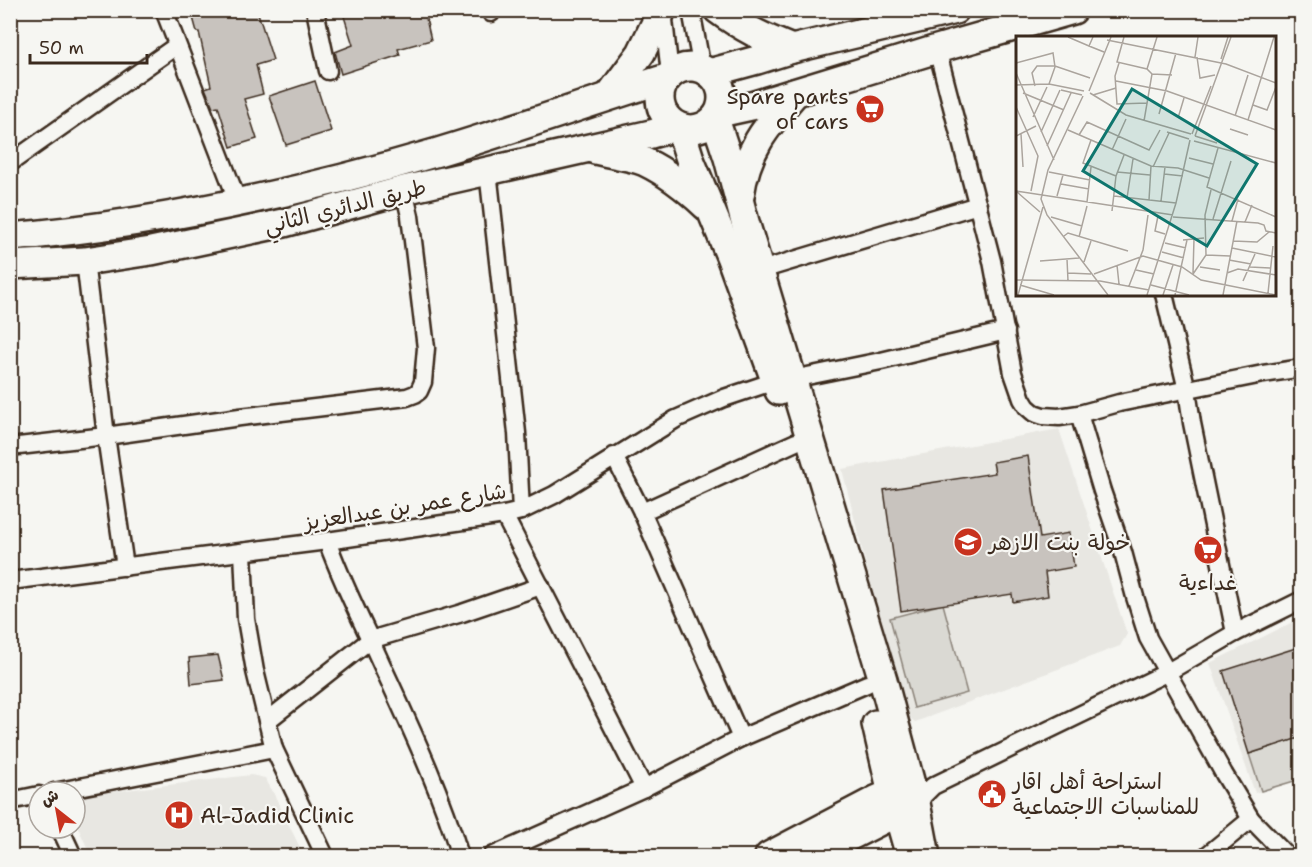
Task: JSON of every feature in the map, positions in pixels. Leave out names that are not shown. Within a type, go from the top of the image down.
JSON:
[{"type":"main road","points":[[609,96],[641,53],[662,10]]},
{"type":"main road","points":[[718,10],[758,36],[792,49]]},
{"type":"main road","points":[[926,856],[883,680],[784,381],[678,128],[666,117],[659,98],[662,87],[669,76],[686,67],[706,71],[955,10]]},
{"type":"main road","points":[[717,116],[1073,10]]},
{"type":"main road","points":[[678,128],[699,129],[708,125],[717,116],[721,107],[722,93],[717,81],[706,71]]},
{"type":"main road","name":"طريق الدائري الثاني","points":[[10,237],[70,232],[187,213],[277,195],[425,155],[669,76]]},
{"type":"main road","points":[[740,203],[742,186],[752,151],[768,124],[795,93]]},
{"type":"main road","points":[[717,116],[761,270],[796,442],[819,513],[867,684],[910,796],[910,856]]},
{"type":"main road","name":"طريق الدائري الثاني","points":[[10,265],[86,261],[192,243],[284,223],[404,190],[678,128]]},
{"type":"main road","points":[[585,148],[644,162],[680,184],[712,212]]},
{"type":"main road","points":[[187,213],[192,243]]},
{"type":"main road","points":[[770,856],[824,827],[910,796]]},
{"type":"main road","points":[[811,856],[910,796]]},
{"type":"street","points":[[164,10],[238,202]]},
{"type":"street","points":[[315,10],[328,71]]},
{"type":"street","points":[[662,10],[669,76]]},
{"type":"street","points":[[691,10],[706,71]]},
{"type":"street","points":[[10,163],[177,46]]},
{"type":"street","points":[[937,49],[992,261],[1013,374],[1019,393],[1034,413],[1059,417],[1079,414],[1119,403],[1302,368]]},
{"type":"street","points":[[488,171],[518,433],[521,511]]},
{"type":"street","points":[[10,447],[407,397],[415,394],[423,382],[426,348],[410,216],[404,190]]},
{"type":"street","points":[[761,270],[978,205]]},
{"type":"street","points":[[86,261],[106,436],[125,567]]},
{"type":"street","points":[[1164,296],[1187,390],[1235,633]]},
{"type":"street","name":"شارع عمر بن عبدالعزيز","points":[[10,581],[327,541],[521,511],[554,495],[676,419],[742,392],[1006,331]]},
{"type":"street","points":[[1079,414],[1148,638],[1251,819],[1287,856]]},
{"type":"street","points":[[642,512],[796,442]]},
{"type":"street","points":[[614,456],[642,512],[741,738]]},
{"type":"street","points":[[504,515],[644,788]]},
{"type":"street","points":[[327,541],[346,589],[442,802],[460,856]]},
{"type":"street","points":[[243,552],[246,619],[255,672],[274,749],[325,856]]},
{"type":"street","points":[[267,720],[370,640],[462,613],[541,586]]},
{"type":"street","points":[[910,796],[1166,673],[1235,633],[1302,600]]},
{"type":"street","points":[[492,856],[644,788],[741,738],[867,684]]},
{"type":"street","points":[[87,786],[274,749]]},
{"type":"street","points":[[10,801],[27,797]]},
{"type":"street","points":[[1206,856],[1251,819]]},
{"type":"street","points":[[66,840],[73,856]]},
{"type":"shaded area","points":[[1059,429],[1127,634],[1120,646],[915,722],[903,712],[842,469]]},
{"type":"shaded area","points":[[943,604],[967,693],[914,708],[890,618]]},
{"type":"shaded area","points":[[1301,618],[1301,779],[1255,793],[1210,663]]},
{"type":"shaded area","points":[[1301,737],[1301,779],[1261,791],[1249,754]]},
{"type":"shaded area","name":"Al-Jadid Clinic","points":[[251,775],[265,778],[304,856],[91,856],[84,840],[87,840],[87,795]]},
{"type":"building","points":[[191,10],[257,10],[273,60],[256,65],[263,94],[244,99],[257,139],[231,147],[218,106],[213,107],[205,88],[211,86],[199,32],[197,32]]},
{"type":"building","points":[[342,10],[424,10],[431,40],[398,49],[400,55],[341,74],[335,52],[353,45]]},
{"type":"building","points":[[315,81],[331,131],[286,145],[269,96]]},
{"type":"building","points":[[1028,456],[1040,538],[1069,533],[1074,567],[1045,572],[1048,596],[1013,602],[1012,594],[901,611],[884,490],[995,473],[993,462]]},
{"type":"building","points":[[1302,646],[1302,737],[1249,754],[1223,671]]},
{"type":"building","points":[[218,655],[224,680],[191,684],[189,658]]},
{"type":"place","name":"Spare parts of cars","points":[[870,109]]},
{"type":"place","name":"خولة بنت الازهر","points":[[968,542]]},
{"type":"place","name":"غداءية","points":[[1208,550]]},
{"type":"place","name":"استراحة أهل اقار للمناسبات الاجتماعية","points":[[992,794]]},
{"type":"place","name":"Al-Jadid Clinic","points":[[179,815]]}]
